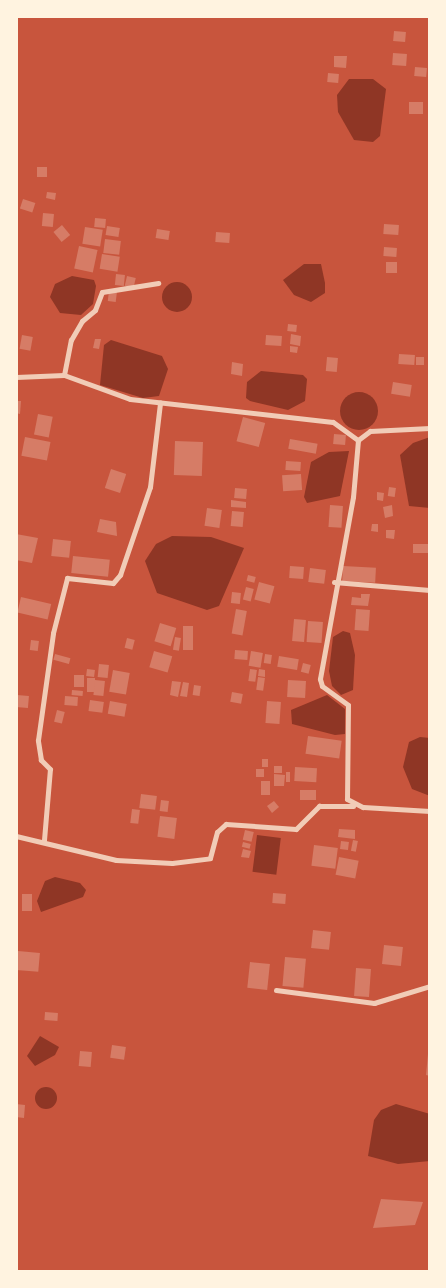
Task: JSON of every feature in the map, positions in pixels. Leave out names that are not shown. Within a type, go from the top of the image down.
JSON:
[{"type":"street","points":[[64,375],[71,340],[82,321],[95,310],[102,292],[158,283]]},
{"type":"street","points":[[16,377],[64,375],[130,400],[333,422],[358,440]]},
{"type":"street","points":[[44,840],[50,769],[42,760],[38,740],[53,634],[67,578],[113,583],[120,576],[150,487],[160,403]]},
{"type":"street","points":[[353,806],[344,787],[351,722],[348,705],[322,686],[320,679],[334,582],[353,497],[358,440],[370,431],[430,428]]},
{"type":"street","points":[[334,582],[430,590]]},
{"type":"street","points":[[16,836],[44,840],[116,860],[172,863],[210,858],[217,832],[226,824],[296,829],[319,806],[353,806],[430,811]]},
{"type":"street","points":[[276,990],[374,1003],[430,986]]},
{"type":"shaded area","points":[[349,79],[373,79],[386,89],[380,136],[373,142],[354,140],[338,112],[337,95]]},
{"type":"shaded area","points":[[304,264],[321,264],[325,283],[325,293],[311,302],[294,295],[283,280]]},
{"type":"shaded area","points":[[72,276],[94,280],[96,286],[93,304],[81,315],[60,313],[50,297],[55,284]]},
{"type":"shaded area","points":[[177,282],[188,286],[192,297],[188,308],[177,312],[166,308],[162,297],[166,286]]},
{"type":"shaded area","points":[[111,340],[162,356],[168,369],[159,396],[143,398],[100,385],[104,345]]},
{"type":"shaded area","points":[[261,371],[303,375],[307,379],[305,401],[288,410],[250,401],[246,398],[247,382]]},
{"type":"shaded area","points":[[359,392],[366,393],[372,398],[377,404],[377,418],[372,424],[366,429],[359,430],[352,429],[346,424],[341,418],[340,411],[341,404],[346,398],[352,393]]},
{"type":"shaded area","points":[[430,437],[430,508],[409,506],[400,455],[413,443]]},
{"type":"shaded area","points":[[349,451],[340,496],[307,503],[304,497],[311,462],[329,452]]},
{"type":"shaded area","points":[[172,536],[211,537],[244,548],[219,606],[207,610],[157,593],[145,561],[156,544]]},
{"type":"shaded area","points":[[343,631],[350,633],[355,655],[353,690],[341,695],[332,686],[329,671],[333,637]]},
{"type":"shaded area","points":[[327,695],[345,709],[345,734],[335,735],[292,724],[291,710]]},
{"type":"shaded area","points":[[420,737],[430,738],[430,796],[412,789],[403,767],[409,742]]},
{"type":"shaded area","points":[[257,835],[281,838],[276,875],[252,872]]},
{"type":"shaded area","points":[[55,877],[80,883],[86,890],[83,897],[41,912],[37,901],[45,881]]},
{"type":"shaded area","points":[[40,1036],[59,1047],[55,1055],[35,1066],[27,1056]]},
{"type":"shaded area","points":[[46,1087],[54,1090],[57,1098],[54,1106],[46,1109],[38,1106],[35,1098],[38,1090]]},
{"type":"shaded area","points":[[396,1104],[430,1114],[430,1161],[398,1164],[368,1156],[374,1120],[381,1110]]},
{"type":"building","points":[[394,31],[406,32],[405,42],[393,41]]},
{"type":"building","points":[[393,53],[407,54],[406,66],[392,65]]},
{"type":"building","points":[[334,56],[347,56],[346,68],[334,67]]},
{"type":"building","points":[[415,67],[427,68],[426,77],[414,76]]},
{"type":"building","points":[[328,73],[339,74],[338,83],[327,82]]},
{"type":"building","points":[[409,102],[423,102],[423,114],[409,114]]},
{"type":"building","points":[[37,167],[47,167],[47,177],[37,177]]},
{"type":"building","points":[[47,192],[56,193],[55,200],[46,198]]},
{"type":"building","points":[[23,199],[35,203],[32,213],[20,209]]},
{"type":"building","points":[[43,213],[54,214],[53,227],[42,226]]},
{"type":"building","points":[[95,218],[106,219],[105,228],[94,227]]},
{"type":"building","points":[[384,224],[399,225],[398,235],[383,234]]},
{"type":"building","points":[[62,225],[70,235],[62,242],[53,232]]},
{"type":"building","points":[[107,226],[120,228],[118,237],[106,235]]},
{"type":"building","points":[[85,227],[103,230],[100,247],[82,244]]},
{"type":"building","points":[[157,229],[170,231],[168,240],[156,238]]},
{"type":"building","points":[[216,232],[230,233],[229,243],[215,242]]},
{"type":"building","points":[[105,239],[121,241],[119,255],[103,253]]},
{"type":"building","points":[[79,246],[98,250],[93,272],[74,268]]},
{"type":"building","points":[[384,247],[397,248],[396,257],[383,256]]},
{"type":"building","points":[[102,254],[120,257],[117,272],[100,269]]},
{"type":"building","points":[[386,262],[397,262],[397,273],[386,273]]},
{"type":"building","points":[[116,274],[125,275],[124,286],[115,285]]},
{"type":"building","points":[[127,276],[136,278],[134,288],[125,286]]},
{"type":"building","points":[[109,291],[117,292],[116,302],[108,301]]},
{"type":"building","points":[[288,324],[297,325],[296,332],[287,331]]},
{"type":"building","points":[[291,334],[301,336],[300,346],[290,344]]},
{"type":"building","points":[[22,335],[33,337],[30,351],[20,349]]},
{"type":"building","points":[[266,335],[282,336],[281,346],[265,345]]},
{"type":"building","points":[[95,339],[101,339],[99,349],[93,348]]},
{"type":"building","points":[[290,346],[298,347],[297,353],[290,352]]},
{"type":"building","points":[[399,354],[415,355],[414,365],[398,364]]},
{"type":"building","points":[[327,357],[338,358],[337,372],[326,371]]},
{"type":"building","points":[[416,357],[424,357],[424,365],[416,365]]},
{"type":"building","points":[[232,362],[243,364],[242,376],[231,374]]},
{"type":"building","points":[[393,382],[412,385],[410,397],[391,394]]},
{"type":"building","points":[[16,401],[21,401],[20,414],[16,413]]},
{"type":"building","points":[[38,414],[53,417],[49,437],[34,435]]},
{"type":"building","points":[[243,417],[265,423],[259,447],[237,441]]},
{"type":"building","points":[[334,434],[346,435],[345,445],[333,444]]},
{"type":"building","points":[[25,437],[51,442],[47,461],[21,456]]},
{"type":"building","points":[[290,439],[318,444],[316,454],[288,449]]},
{"type":"building","points":[[175,441],[203,442],[202,476],[174,475]]},
{"type":"building","points":[[286,461],[301,462],[300,471],[285,470]]},
{"type":"building","points":[[111,469],[126,474],[120,493],[105,488]]},
{"type":"building","points":[[301,474],[302,490],[283,491],[282,475]]},
{"type":"building","points":[[389,487],[396,488],[395,497],[388,496]]},
{"type":"building","points":[[235,488],[247,489],[246,499],[234,498]]},
{"type":"building","points":[[377,492],[384,493],[383,501],[377,500]]},
{"type":"building","points":[[231,500],[246,502],[246,508],[231,507]]},
{"type":"building","points":[[330,505],[343,506],[341,528],[328,527]]},
{"type":"building","points":[[392,505],[393,516],[385,518],[383,507]]},
{"type":"building","points":[[207,508],[222,510],[219,528],[204,526]]},
{"type":"building","points":[[232,511],[244,512],[243,527],[231,526]]},
{"type":"building","points":[[100,519],[116,522],[117,536],[97,532]]},
{"type":"building","points":[[372,524],[378,524],[378,532],[371,531]]},
{"type":"building","points":[[386,530],[395,530],[394,539],[386,538]]},
{"type":"building","points":[[16,534],[38,538],[32,563],[16,560]]},
{"type":"building","points":[[53,539],[71,541],[69,558],[51,556]]},
{"type":"building","points":[[413,544],[430,544],[430,553],[413,553]]},
{"type":"building","points":[[73,556],[110,560],[108,577],[71,573]]},
{"type":"building","points":[[290,566],[304,567],[303,579],[289,578]]},
{"type":"building","points":[[343,566],[376,568],[375,583],[342,581]]},
{"type":"building","points":[[310,568],[326,570],[324,584],[308,582]]},
{"type":"building","points":[[248,575],[256,577],[254,583],[247,581]]},
{"type":"building","points":[[259,582],[274,586],[270,604],[254,599]]},
{"type":"building","points":[[246,587],[254,589],[251,602],[243,600]]},
{"type":"building","points":[[232,592],[241,593],[240,604],[231,603]]},
{"type":"building","points":[[361,594],[370,594],[368,606],[351,605],[352,597],[361,598]]},
{"type":"building","points":[[21,597],[51,604],[48,620],[17,613]]},
{"type":"building","points":[[236,609],[247,611],[242,636],[232,634]]},
{"type":"building","points":[[356,609],[370,610],[369,631],[355,630]]},
{"type":"building","points":[[294,619],[306,620],[304,642],[292,641]]},
{"type":"building","points":[[308,621],[323,622],[321,643],[307,642]]},
{"type":"building","points":[[160,623],[176,628],[171,646],[154,641]]},
{"type":"building","points":[[183,626],[193,626],[193,650],[183,650]]},
{"type":"building","points":[[175,637],[181,638],[179,651],[173,650]]},
{"type":"building","points":[[127,638],[135,640],[132,650],[125,648]]},
{"type":"building","points":[[31,640],[39,641],[38,651],[30,650]]},
{"type":"building","points":[[235,650],[248,651],[247,660],[234,659]]},
{"type":"building","points":[[154,651],[172,656],[168,673],[149,667]]},
{"type":"building","points":[[251,651],[263,653],[261,668],[249,666]]},
{"type":"building","points":[[55,654],[70,658],[69,664],[53,660]]},
{"type":"building","points":[[265,654],[272,655],[271,664],[264,663]]},
{"type":"building","points":[[279,656],[299,659],[297,670],[277,667]]},
{"type":"building","points":[[303,663],[311,665],[309,674],[301,672]]},
{"type":"building","points":[[99,664],[109,665],[108,678],[98,677]]},
{"type":"building","points":[[87,669],[95,670],[94,677],[86,676]]},
{"type":"building","points":[[250,669],[257,670],[255,682],[248,681]]},
{"type":"building","points":[[259,669],[265,670],[265,677],[258,676]]},
{"type":"building","points":[[113,670],[130,673],[126,695],[109,692]]},
{"type":"building","points":[[74,675],[84,675],[84,687],[74,687]]},
{"type":"building","points":[[258,677],[265,678],[263,691],[256,690]]},
{"type":"building","points":[[87,678],[95,678],[95,692],[87,692]]},
{"type":"building","points":[[95,680],[105,681],[103,696],[93,695]]},
{"type":"building","points":[[288,680],[306,681],[305,698],[287,697]]},
{"type":"building","points":[[172,681],[181,682],[178,697],[170,695]]},
{"type":"building","points":[[183,682],[189,683],[187,697],[180,696]]},
{"type":"building","points":[[194,685],[201,686],[200,696],[193,695]]},
{"type":"building","points":[[72,690],[83,691],[83,696],[72,695]]},
{"type":"building","points":[[232,692],[243,694],[241,704],[230,702]]},
{"type":"building","points":[[17,695],[29,696],[28,708],[16,707]]},
{"type":"building","points":[[65,696],[78,697],[77,706],[64,705]]},
{"type":"building","points":[[90,700],[104,702],[102,713],[88,711]]},
{"type":"building","points":[[110,701],[127,704],[124,717],[108,714]]},
{"type":"building","points":[[267,701],[281,702],[279,724],[265,723]]},
{"type":"building","points":[[57,710],[65,712],[62,724],[54,722]]},
{"type":"building","points":[[308,736],[342,741],[339,759],[305,754]]},
{"type":"building","points":[[262,759],[268,759],[268,767],[262,767]]},
{"type":"building","points":[[274,766],[282,766],[282,773],[274,773]]},
{"type":"building","points":[[295,767],[317,768],[316,782],[294,781]]},
{"type":"building","points":[[256,769],[264,769],[264,777],[256,777]]},
{"type":"building","points":[[286,772],[290,772],[290,782],[286,782]]},
{"type":"building","points":[[274,774],[285,775],[284,786],[274,786]]},
{"type":"building","points":[[261,781],[270,781],[270,795],[261,795]]},
{"type":"building","points":[[300,790],[316,790],[316,800],[300,800]]},
{"type":"building","points":[[141,794],[157,796],[155,810],[139,808]]},
{"type":"building","points":[[161,800],[169,801],[168,812],[160,811]]},
{"type":"building","points":[[274,801],[279,807],[272,813],[267,806]]},
{"type":"building","points":[[132,809],[140,810],[138,824],[130,823]]},
{"type":"building","points":[[160,816],[177,818],[174,839],[157,837]]},
{"type":"building","points":[[339,829],[355,830],[355,839],[338,837]]},
{"type":"building","points":[[245,830],[254,832],[252,842],[243,840]]},
{"type":"building","points":[[353,840],[358,841],[356,852],[351,851]]},
{"type":"building","points":[[341,841],[349,842],[348,850],[340,849]]},
{"type":"building","points":[[243,842],[251,844],[250,849],[242,847]]},
{"type":"building","points":[[314,845],[338,848],[335,869],[311,866]]},
{"type":"building","points":[[243,849],[251,851],[249,858],[241,857]]},
{"type":"building","points":[[339,857],[359,861],[355,878],[336,875]]},
{"type":"building","points":[[273,893],[286,894],[285,904],[272,903]]},
{"type":"building","points":[[22,894],[32,894],[32,911],[22,911]]},
{"type":"building","points":[[313,930],[331,932],[329,950],[311,948]]},
{"type":"building","points":[[384,945],[403,947],[401,966],[382,964]]},
{"type":"building","points":[[18,951],[40,953],[38,972],[16,970]]},
{"type":"building","points":[[285,957],[306,959],[303,988],[282,986]]},
{"type":"building","points":[[250,962],[270,964],[267,990],[247,988]]},
{"type":"building","points":[[356,968],[371,969],[369,997],[354,996]]},
{"type":"building","points":[[45,1012],[58,1013],[57,1021],[44,1020]]},
{"type":"building","points":[[112,1045],[126,1047],[124,1060],[110,1058]]},
{"type":"building","points":[[80,1051],[92,1052],[91,1067],[79,1066]]},
{"type":"building","points":[[428,1054],[430,1054],[430,1076],[426,1075]]},
{"type":"building","points":[[16,1104],[25,1105],[24,1118],[16,1117]]},
{"type":"building","points":[[381,1199],[423,1202],[415,1225],[373,1228]]}]
